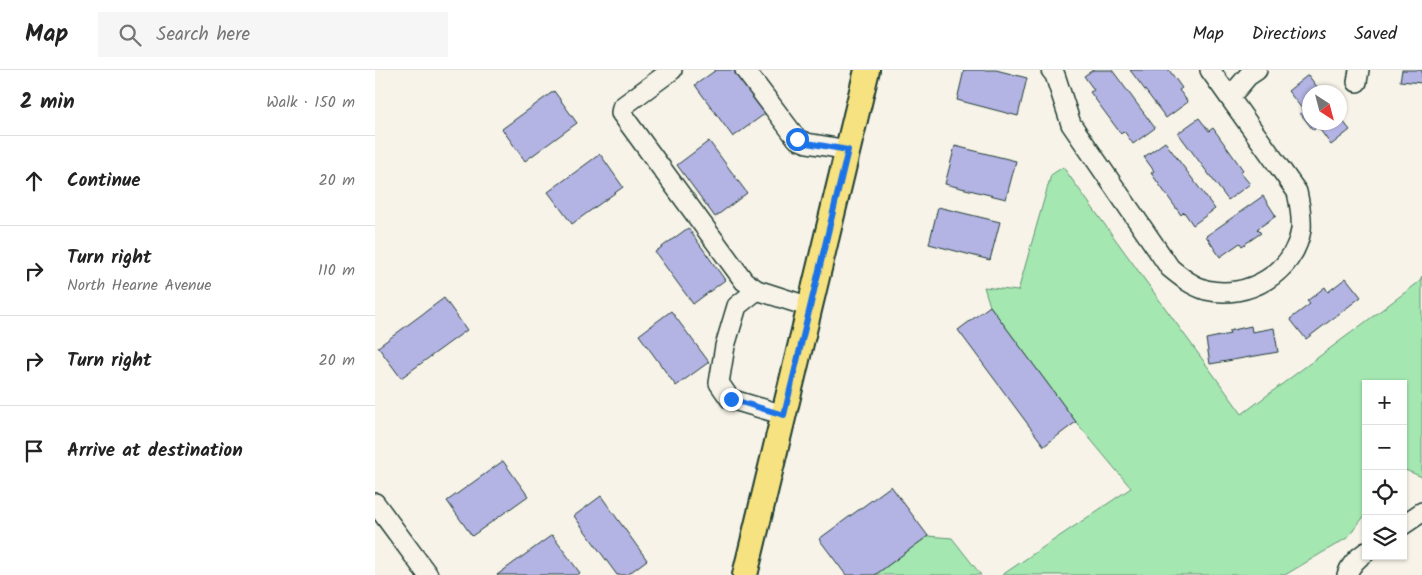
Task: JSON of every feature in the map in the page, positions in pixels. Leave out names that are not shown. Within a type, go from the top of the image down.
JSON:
[{"type":"main road","points":[[745,575],[867,70]]},
{"type":"street","points":[[672,70],[622,107],[621,113],[744,281],[757,290],[810,307]]},
{"type":"street","points":[[745,70],[797,139],[807,143],[848,150]]},
{"type":"street","points":[[1051,70],[1055,75],[1071,124],[1170,268],[1185,280],[1204,290],[1222,293],[1256,287],[1274,276],[1293,253],[1300,232],[1302,214],[1297,192],[1210,70]]},
{"type":"street","points":[[1229,97],[1248,76],[1257,70]]},
{"type":"street","points":[[757,290],[737,306],[725,346],[719,383],[731,399],[784,415]]},
{"type":"street","points":[[375,503],[428,575]]},
{"type":"street","points":[[1407,522],[1422,512]]},
{"type":"street","points":[[1347,575],[1357,559],[1362,555]]},
{"type":"green space","points":[[1063,167],[1242,414],[1419,282],[1422,276],[1422,477],[1407,471],[1407,380],[1362,380],[1362,519],[1347,538],[1285,575],[1002,575],[1131,488],[1076,422],[990,306],[984,287],[1018,291],[1051,175]]},
{"type":"green space","points":[[928,536],[952,538],[981,575],[875,575]]},
{"type":"building","points":[[716,70],[735,70],[766,113],[733,137],[695,85]]},
{"type":"building","points":[[964,70],[996,70],[1027,78],[1018,116],[957,100]]},
{"type":"building","points":[[1093,70],[1112,70],[1155,128],[1133,144],[1124,131],[1121,134],[1090,92],[1094,90],[1084,76]]},
{"type":"building","points":[[1130,70],[1169,70],[1182,88],[1179,90],[1188,102],[1166,118]]},
{"type":"building","points":[[1402,70],[1422,70],[1422,83],[1400,81]]},
{"type":"building","points":[[1308,75],[1316,85],[1302,85],[1302,109],[1288,91]]},
{"type":"building","points":[[554,91],[577,123],[525,161],[502,129]]},
{"type":"building","points":[[1199,118],[1209,131],[1213,128],[1243,170],[1240,172],[1250,184],[1228,200],[1178,133]]},
{"type":"building","points":[[1347,126],[1350,130],[1331,145],[1320,130],[1347,130]]},
{"type":"building","points":[[709,141],[747,193],[715,217],[677,165]]},
{"type":"building","points":[[1165,142],[1215,209],[1193,225],[1184,212],[1181,215],[1151,173],[1154,171],[1144,157]]},
{"type":"building","points":[[955,146],[1016,161],[1006,199],[945,184]]},
{"type":"building","points":[[600,154],[623,187],[572,224],[548,192]]},
{"type":"building","points":[[1263,196],[1276,216],[1257,229],[1261,233],[1242,246],[1240,243],[1220,257],[1206,236]]},
{"type":"building","points":[[938,207],[1000,222],[990,260],[929,244]]},
{"type":"building","points":[[688,228],[725,280],[693,304],[655,252]]},
{"type":"building","points":[[1346,278],[1361,297],[1306,339],[1290,319],[1310,304],[1307,301],[1325,287],[1328,292]]},
{"type":"building","points":[[444,298],[467,330],[401,378],[378,347]]},
{"type":"building","points":[[990,306],[1076,422],[1044,446],[958,330]]},
{"type":"building","points":[[671,311],[709,362],[676,386],[639,335]]},
{"type":"building","points":[[1251,326],[1252,332],[1274,328],[1278,352],[1210,364],[1206,339],[1230,334],[1229,331]]},
{"type":"building","points":[[503,461],[528,496],[472,536],[447,501]]},
{"type":"building","points":[[891,486],[928,536],[875,575],[846,575],[819,539]]},
{"type":"building","points":[[601,496],[647,560],[627,575],[617,575],[574,516]]},
{"type":"building","points":[[552,535],[580,573],[577,575],[497,575]]},
{"type":"route","points":[[731,399],[784,415],[848,150],[807,143],[797,139]]}]
